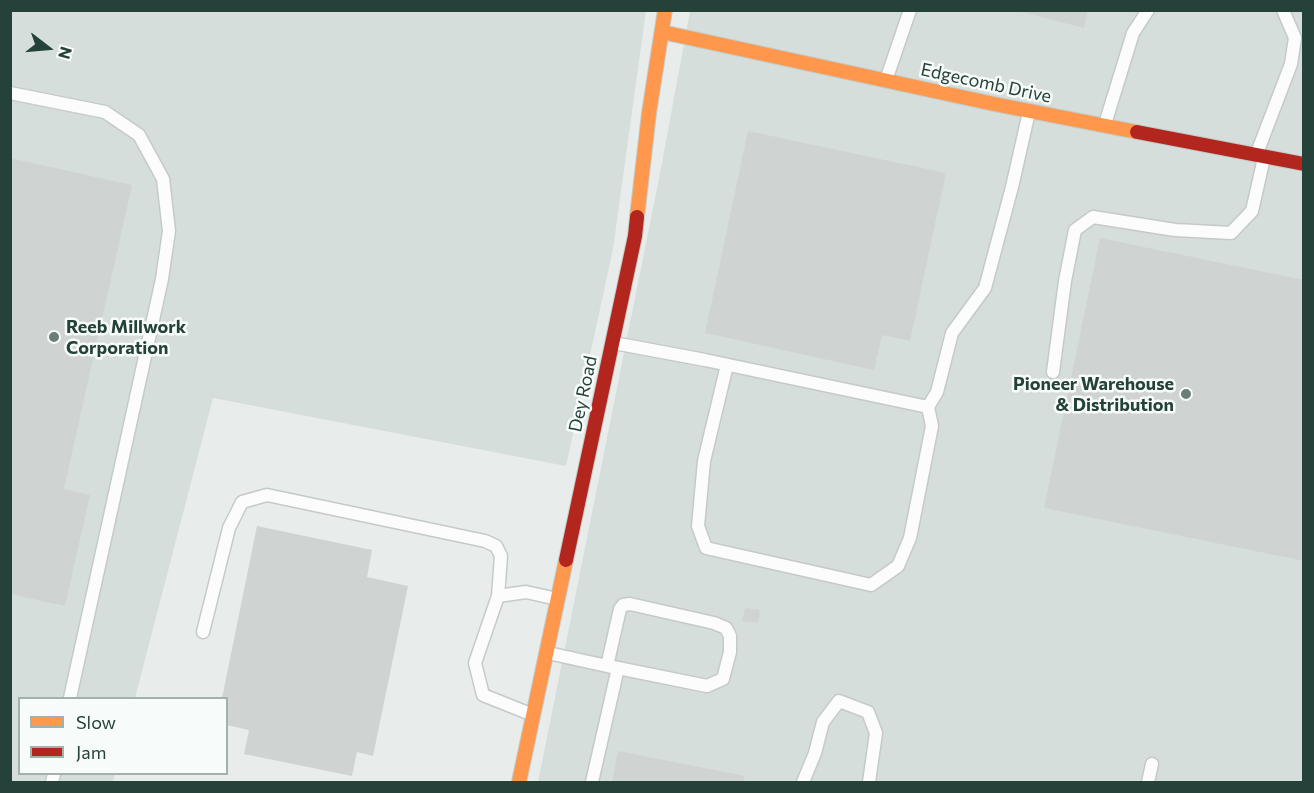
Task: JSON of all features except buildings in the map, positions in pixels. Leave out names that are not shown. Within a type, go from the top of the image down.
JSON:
[{"type":"street","name":"Dey Road","points":[[519,783],[635,236],[649,113],[665,10]]},
{"type":"street","name":"Edgecomb Drive","points":[[662,32],[1029,111],[1304,164]]},
{"type":"lane","points":[[885,81],[910,10]]},
{"type":"lane","points":[[1104,126],[1133,33],[1148,10]]},
{"type":"lane","points":[[1053,372],[1065,281],[1075,230],[1094,217],[1175,230],[1231,233],[1252,211],[1260,156],[1291,64],[1295,38],[1283,10]]},
{"type":"lane","points":[[10,93],[105,112],[139,135],[164,179],[169,231],[162,279],[70,697]]},
{"type":"lane","points":[[727,365],[704,461],[698,526],[706,548],[871,585],[898,566],[910,538],[932,426],[928,407],[938,392],[951,333],[985,288],[1012,187],[1029,111]]},
{"type":"lane","points":[[613,343],[928,407]]},
{"type":"lane","points":[[203,632],[229,528],[242,502],[267,495],[485,541],[496,546],[501,556],[498,596],[475,663],[483,694],[533,715]]},
{"type":"lane","points":[[498,596],[526,592],[558,600]]},
{"type":"lane","points":[[547,652],[613,667],[707,686],[723,679],[730,652],[730,636],[726,628],[714,623],[630,604],[623,605],[620,609],[613,667],[592,783]]},
{"type":"lane","points":[[803,783],[815,753],[823,722],[839,701],[868,712],[876,733],[869,783]]},
{"type":"lane","points":[[1148,783],[1152,764]]},
{"type":"shaded area","points":[[10,11],[646,11],[613,249],[566,466],[213,398],[135,697],[18,697],[18,775],[115,775],[113,782],[11,782]]},
{"type":"shaded area","points":[[690,11],[1303,11],[1303,782],[538,782],[661,168]]},
{"type":"traffic: slow","points":[[637,217],[649,113],[665,10]]},
{"type":"traffic: slow","points":[[662,32],[994,104],[1137,132]]},
{"type":"traffic: slow","points":[[519,782],[566,560]]},
{"type":"traffic: jam","points":[[1137,132],[1304,164]]},
{"type":"traffic: jam","points":[[566,560],[635,236],[637,217]]},
{"type":"place","name":"Reeb Millwork Corporation","points":[[54,337]]},
{"type":"place","name":"Pioneer Warehouse & Distribution","points":[[1186,394]]}]
